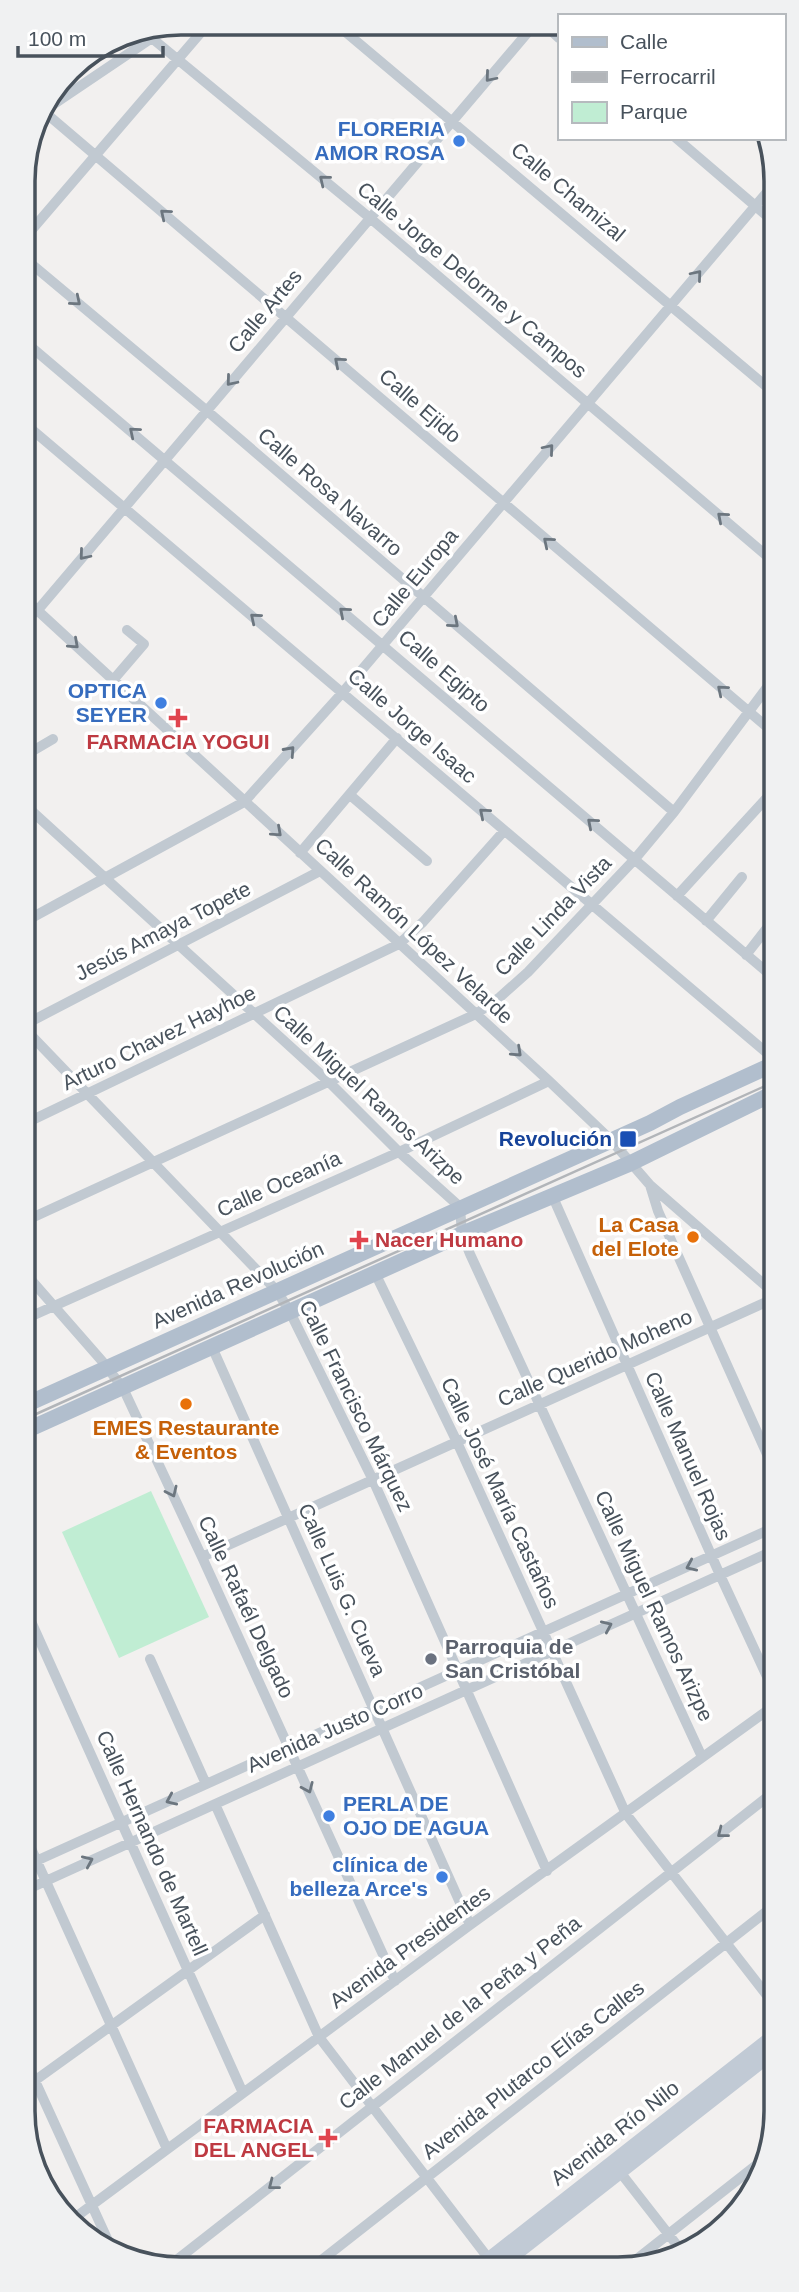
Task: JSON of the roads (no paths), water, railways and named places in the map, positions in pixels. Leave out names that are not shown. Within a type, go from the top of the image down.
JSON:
[{"type":"main road","name":"Avenida Revolución","points":[[35,1400],[764,1070]]},
{"type":"main road","points":[[35,1427],[462,1234],[631,1163],[764,1098]]},
{"type":"main road","name":"Avenida Río Nilo","points":[[500,2257],[764,2044]]},
{"type":"main road","name":"Avenida Río Nilo","points":[[501,2257],[620,2172],[764,2059]]},
{"type":"street","points":[[35,226],[199,35]]},
{"type":"street","name":"Calle Chamizal","points":[[349,35],[764,384]]},
{"type":"street","name":"Calle Artes","points":[[37,611],[525,35]]},
{"type":"street","points":[[62,97],[152,38]]},
{"type":"street","name":"Calle Jorge Delorme y Campos","points":[[152,38],[370,218],[764,553]]},
{"type":"street","name":"Calle Ejido","points":[[49,118],[286,316],[764,725]]},
{"type":"street","points":[[678,140],[764,214]]},
{"type":"street","name":"Calle Europa","points":[[35,916],[244,802],[343,692],[764,196]]},
{"type":"street","name":"Calle Rosa Navarro","points":[[35,267],[674,812]]},
{"type":"street","name":"Calle Egipto","points":[[35,350],[764,970]]},
{"type":"street","name":"Calle Jorge Isaac","points":[[35,432],[764,1050]]},
{"type":"street","name":"Calle Ramón López Velarde","points":[[37,611],[549,1081],[611,1140],[650,1185],[764,1286]]},
{"type":"street","points":[[114,679],[144,644],[127,630]]},
{"type":"street","name":"Calle Linda Vista","points":[[35,1216],[476,1014],[500,998],[634,860],[674,812],[764,691]]},
{"type":"street","points":[[300,853],[397,738]]},
{"type":"street","points":[[35,750],[53,739]]},
{"type":"street","points":[[350,794],[427,860]]},
{"type":"street","points":[[677,896],[764,801]]},
{"type":"street","name":"Calle Miguel Ramos Arizpe","points":[[35,814],[327,1080],[399,1152],[460,1207],[462,1234],[702,1757]]},
{"type":"street","name":"Arturo Chavez Hayhoe","points":[[35,1119],[398,944],[423,922],[504,831]]},
{"type":"street","name":"Jesús Amaya Topete","points":[[35,1021],[320,871]]},
{"type":"street","points":[[706,921],[742,877]]},
{"type":"street","points":[[746,955],[764,932]]},
{"type":"street","name":"Calle Francisco Márquez","points":[[35,1039],[277,1291],[290,1312],[373,1480],[547,1871]]},
{"type":"street","name":"Calle Oceanía","points":[[35,1315],[399,1152],[549,1081]]},
{"type":"street","points":[[650,1185],[657,1212],[764,1447]]},
{"type":"street","name":"Calle Manuel Rojas","points":[[552,1195],[764,1670]]},
{"type":"street","name":"Calle José María Castaños","points":[[375,1273],[457,1442],[626,1814],[764,1992]]},
{"type":"street","name":"Calle Rafaél Delgado","points":[[35,1284],[122,1388],[395,1981]]},
{"type":"street","name":"Calle Querido Moheno","points":[[202,1557],[764,1301]]},
{"type":"street","name":"Calle Luis G. Cueva","points":[[212,1348],[470,1926]]},
{"type":"street","name":"Avenida Justo Corro","points":[[37,1860],[764,1532]]},
{"type":"street","name":"Avenida Justo Corro","points":[[35,1885],[764,1555]]},
{"type":"street","name":"Calle Hernando de Martell","points":[[35,1630],[243,2093]]},
{"type":"street","points":[[150,1659],[206,1784]]},
{"type":"street","name":"Avenida Presidentes","points":[[79,2215],[764,1713]]},
{"type":"street","name":"Calle Manuel de la Peña y Peña","points":[[181,2257],[764,1800]]},
{"type":"street","points":[[215,1804],[320,2037],[486,2257]]},
{"type":"street","points":[[35,1856],[167,2149]]},
{"type":"street","name":"Avenida Plutarco Elías Calles","points":[[326,2257],[764,1913]]},
{"type":"street","points":[[35,2080],[265,1915]]},
{"type":"street","points":[[35,2094],[106,2236]]},
{"type":"street","points":[[642,2255],[753,2168]]},
{"type":"street","points":[[620,2172],[676,2245]]},
{"type":"railway","points":[[35,1415],[764,1086]]},
{"type":"place","name":"FLORERIA AMOR ROSA","points":[[459,141]]},
{"type":"place","name":"OPTICA SEYER","points":[[161,703]]},
{"type":"place","name":"FARMACIA YOGUI","points":[[178,718]]},
{"type":"place","name":"Revolución","points":[[628,1139]]},
{"type":"place","name":"La Casa del Elote","points":[[693,1237]]},
{"type":"place","name":"Nacer Humano","points":[[359,1240]]},
{"type":"place","name":"EMES Restaurante & Eventos","points":[[186,1404]]},
{"type":"place","name":"Parroquia de San Cristóbal","points":[[431,1659]]},
{"type":"place","name":"PERLA DE OJO DE AGUA","points":[[329,1816]]},
{"type":"place","name":"clínica de belleza Arce's","points":[[442,1877]]},
{"type":"place","name":"FARMACIA DEL ANGEL","points":[[328,2138]]}]
